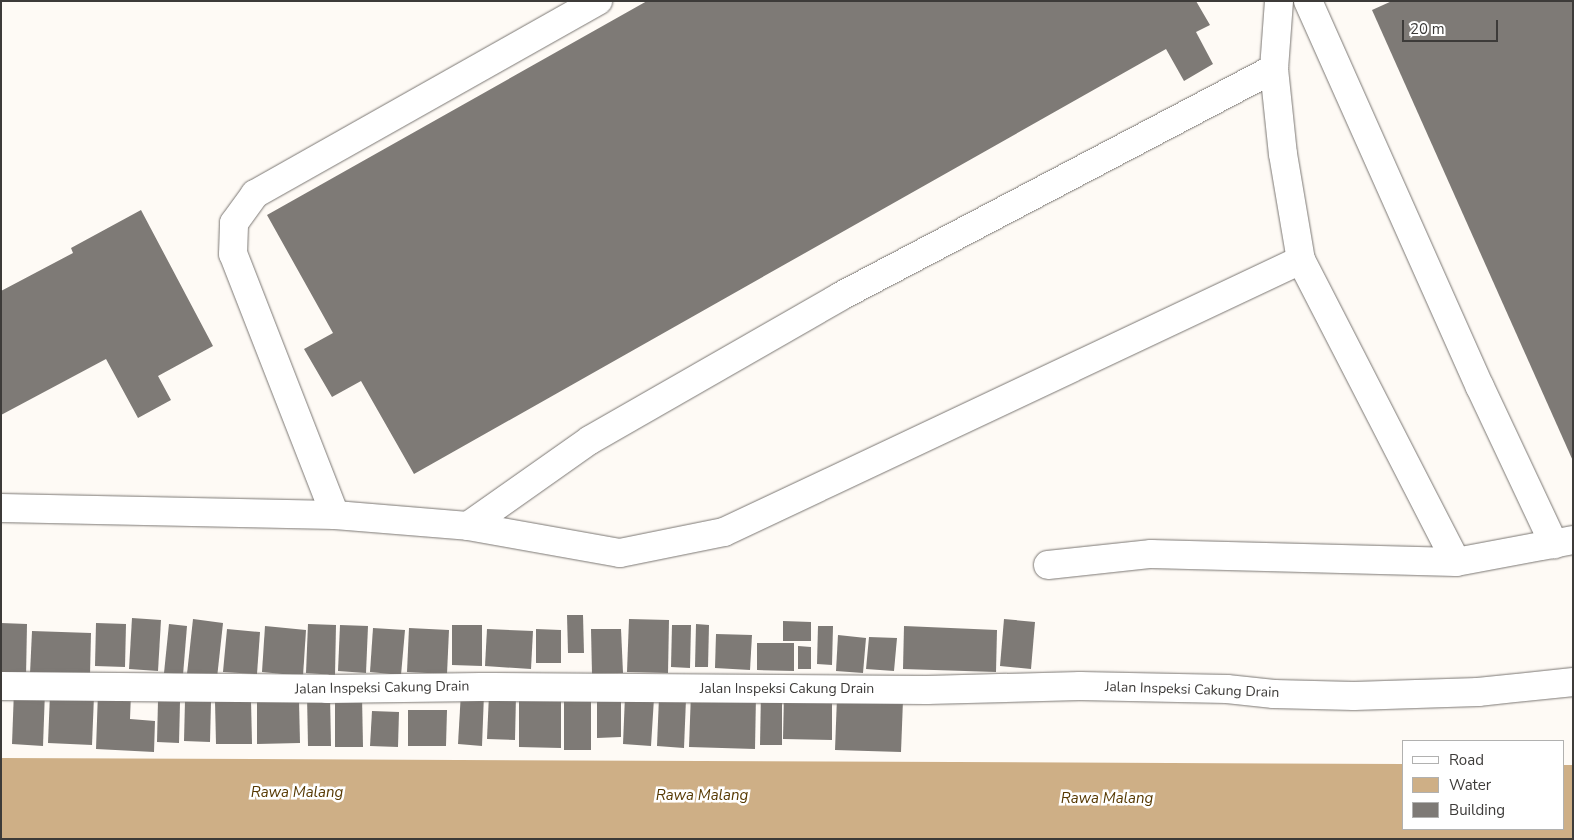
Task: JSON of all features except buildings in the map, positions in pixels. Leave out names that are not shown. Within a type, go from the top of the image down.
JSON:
[{"type":"street","points":[[335,515],[233,254],[234,223],[255,194],[598,1]]},
{"type":"street","points":[[1279,1],[1274,69],[1283,154],[1302,260],[1456,562]]},
{"type":"street","points":[[1048,565],[1151,554],[1456,562],[1563,542],[1480,387],[1308,1]]},
{"type":"street","points":[[468,526],[590,440],[841,296],[1274,69]]},
{"type":"street","points":[[1,508],[335,515],[468,526],[620,553],[724,532],[1302,260]]},
{"type":"street","name":"Jalan Inspeksi Cakung Drain","points":[[1,686],[327,689],[481,687],[927,690],[1080,686],[1228,689],[1274,694],[1354,696],[1478,692],[1573,682]]},
{"type":"water","name":"Rawa Malang","points":[[1,758],[1402,764],[1402,830],[1564,830],[1564,765],[1573,765],[1573,839],[1,839]]}]
